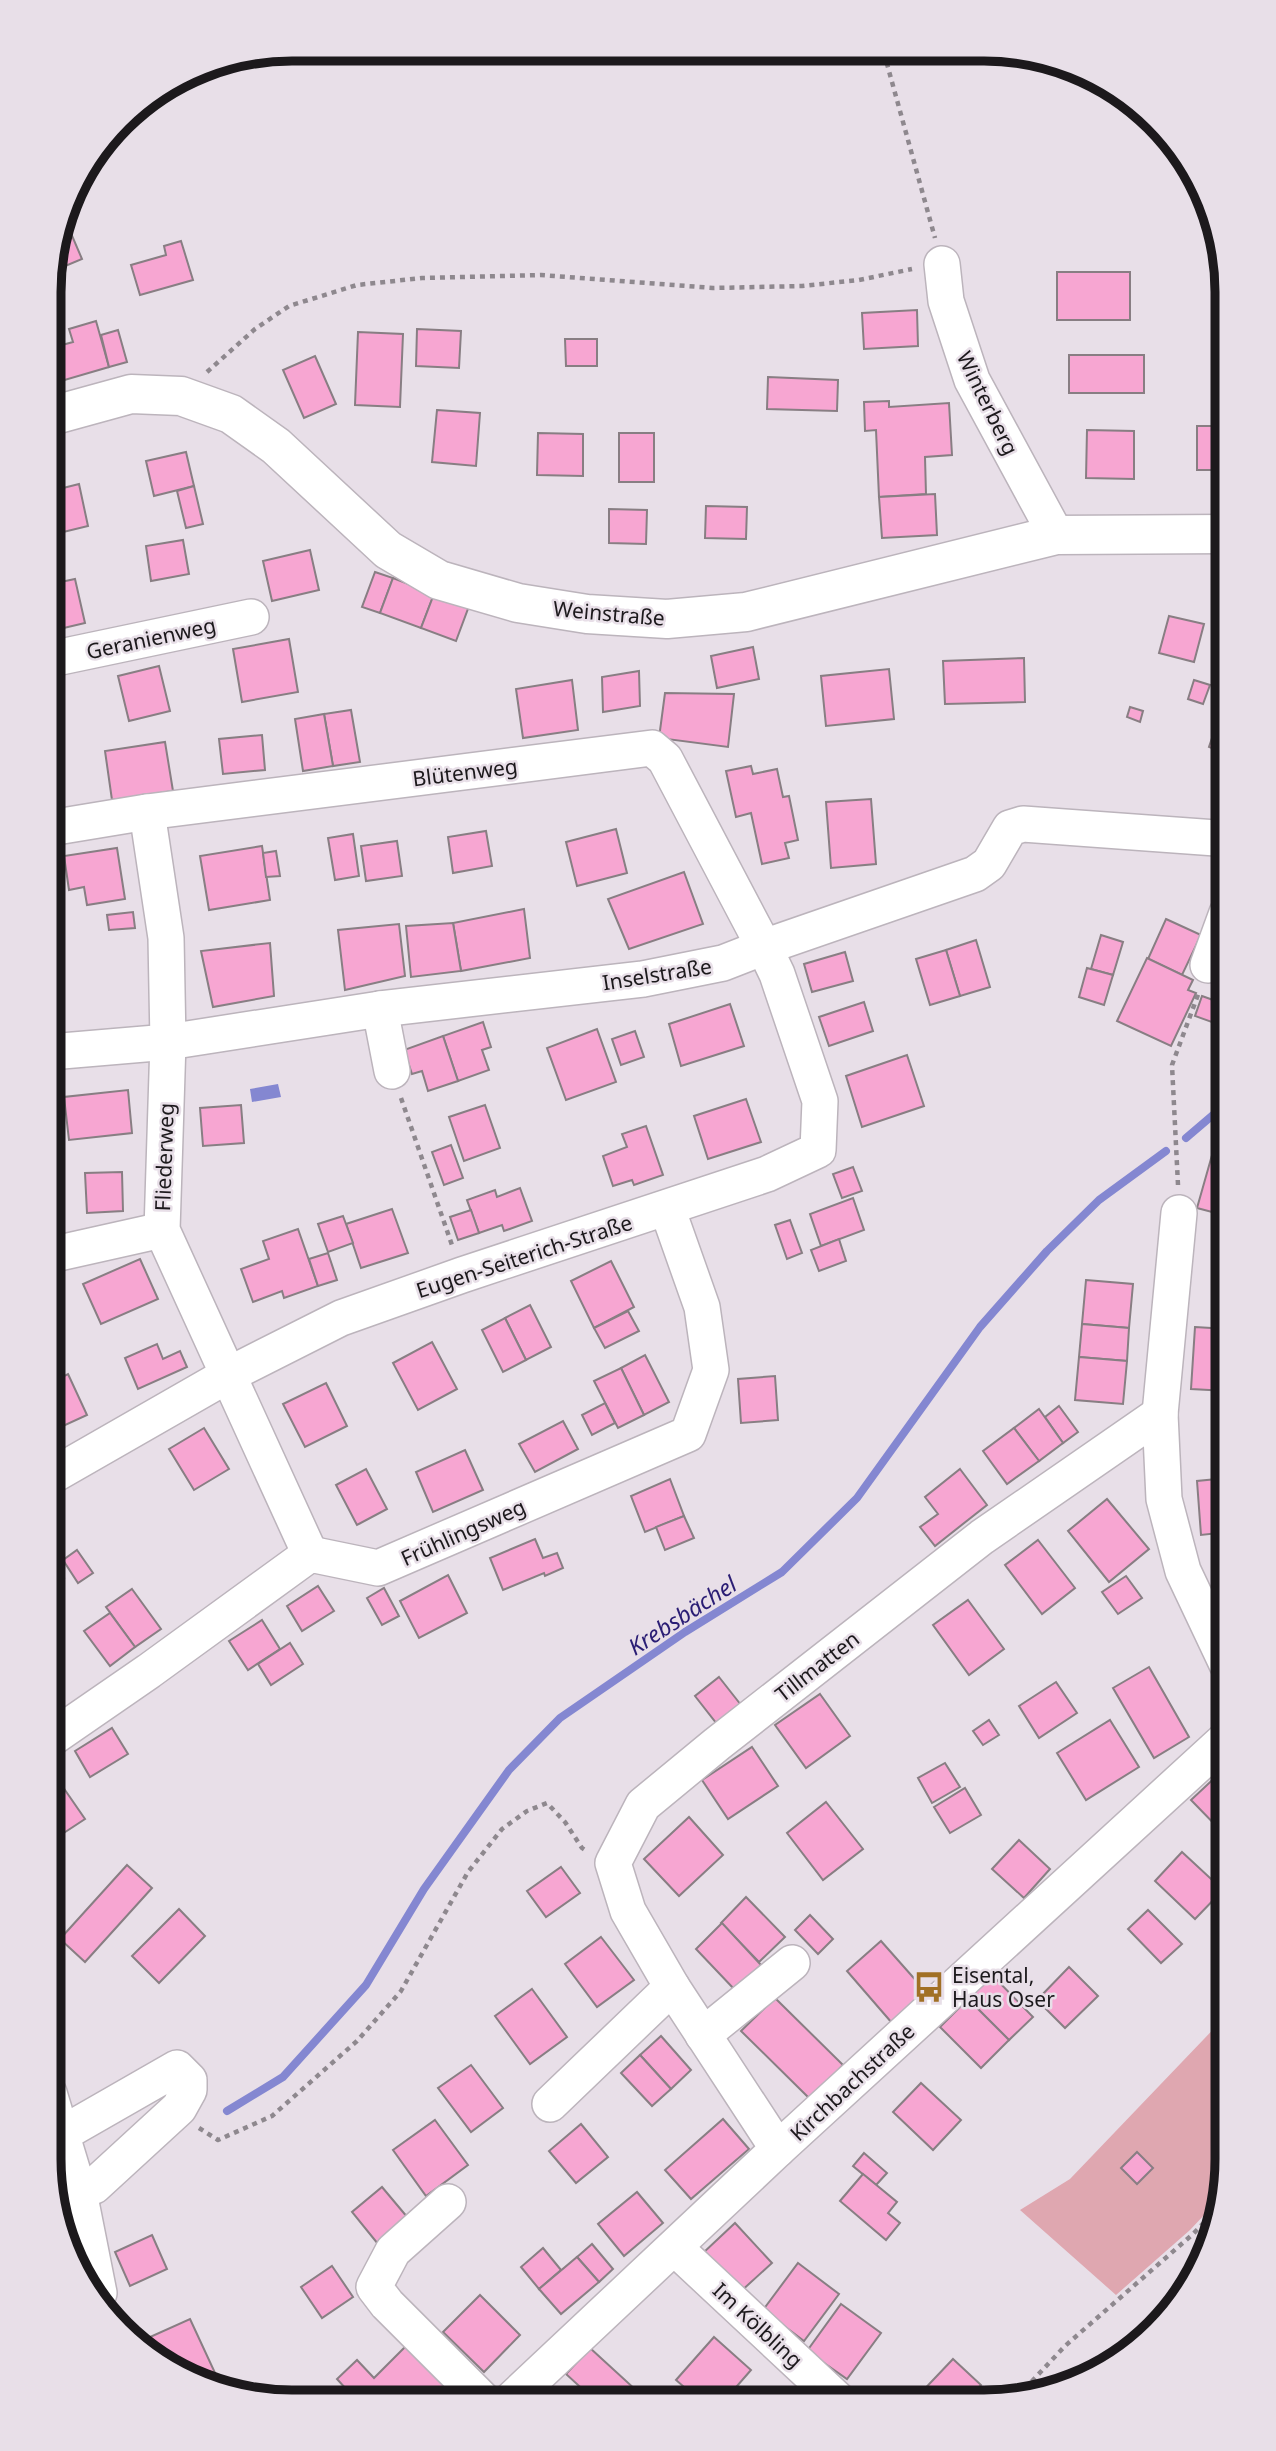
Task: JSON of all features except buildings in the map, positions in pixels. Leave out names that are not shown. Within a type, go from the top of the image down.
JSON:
[{"type":"main road","name":"Weinstraße","points":[[61,413],[131,394],[181,396],[231,414],[276,446],[388,551],[439,580],[517,603],[587,614],[667,619],[746,612],[1056,535],[1215,534]]},
{"type":"street","name":"Winterberg","points":[[942,264],[946,302],[972,380],[1056,535]]},
{"type":"street","name":"Geranienweg","points":[[61,657],[251,617]]},
{"type":"street","name":"Blütenweg","points":[[61,826],[147,812],[652,748],[665,759],[764,947]]},
{"type":"street","name":"Fliederweg","points":[[147,812],[166,938],[168,1042],[162,1230],[310,1554]]},
{"type":"street","name":"Inselstraße","points":[[61,1051],[168,1042],[380,1009],[643,979],[723,963],[975,874],[989,864],[1010,828],[1023,824],[1215,838]]},
{"type":"street","name":"Eugen-Seiterich-Straße","points":[[61,1471],[228,1376],[341,1318],[767,1174],[818,1150],[820,1101],[777,974],[764,947]]},
{"type":"street","points":[[1208,965],[1215,947]]},
{"type":"street","points":[[380,1009],[391,1070]]},
{"type":"street","name":"Frühlingsweg","points":[[310,1554],[378,1569],[688,1434],[710,1370],[702,1307],[667,1208]]},
{"type":"street","points":[[1179,1213],[1160,1414],[1164,1499],[1183,1571],[1214,1637]]},
{"type":"street","points":[[61,1253],[162,1230]]},
{"type":"street","name":"Tillmatten","points":[[612,1863],[643,1805],[717,1744],[982,1536],[1160,1414]]},
{"type":"street","points":[[61,1732],[310,1554]]},
{"type":"street","name":"Kirchbachstraße","points":[[522,2390],[778,2149],[1214,1750]]},
{"type":"street","points":[[612,1863],[628,1911],[672,1987],[778,2149]]},
{"type":"street","points":[[703,2035],[792,1963]]},
{"type":"street","points":[[550,2104],[672,1987]]},
{"type":"street","points":[[61,2130],[74,2127],[177,2068],[189,2080],[189,2090],[179,2108],[94,2186],[79,2192]]},
{"type":"street","points":[[61,2137],[79,2192],[97,2281]]},
{"type":"street","points":[[449,2202],[393,2251],[374,2287],[387,2304],[474,2390]]},
{"type":"street","name":"Im Kölbling","points":[[675,2248],[827,2390]]},
{"type":"path","points":[[181,396],[255,329],[289,306],[357,285],[422,278],[541,275],[713,288],[802,286],[859,280],[942,264],[886,61]]},
{"type":"path","points":[[1179,1213],[1172,1065],[1208,965]]},
{"type":"path","points":[[391,1070],[462,1275]]},
{"type":"path","points":[[179,2108],[193,2124],[218,2140],[272,2116],[358,2041],[401,1991],[468,1872],[502,1829],[527,1811],[547,1803],[565,1822],[582,1848],[597,1859],[612,1863]]},
{"type":"path","points":[[1028,2385],[1065,2346],[1206,2220]]},
{"type":"shaded area","points":[[1214,2028],[1214,2174],[1208,2210],[1116,2295],[1020,2210],[1070,2179]]},
{"type":"water","points":[[278,1084],[281,1097],[252,1102],[250,1089]]},
{"type":"waterway","name":"Krebsbächel","points":[[1186,1138],[1215,1114]]},
{"type":"waterway","name":"Krebsbächel","points":[[227,2111],[283,2077],[366,1985],[424,1889],[509,1770],[560,1718],[685,1632],[782,1572],[857,1498],[980,1327],[1047,1251],[1099,1200],[1166,1151]]},
{"type":"place","name":"Eisental, Haus Oser","points":[[929,1987]]}]
